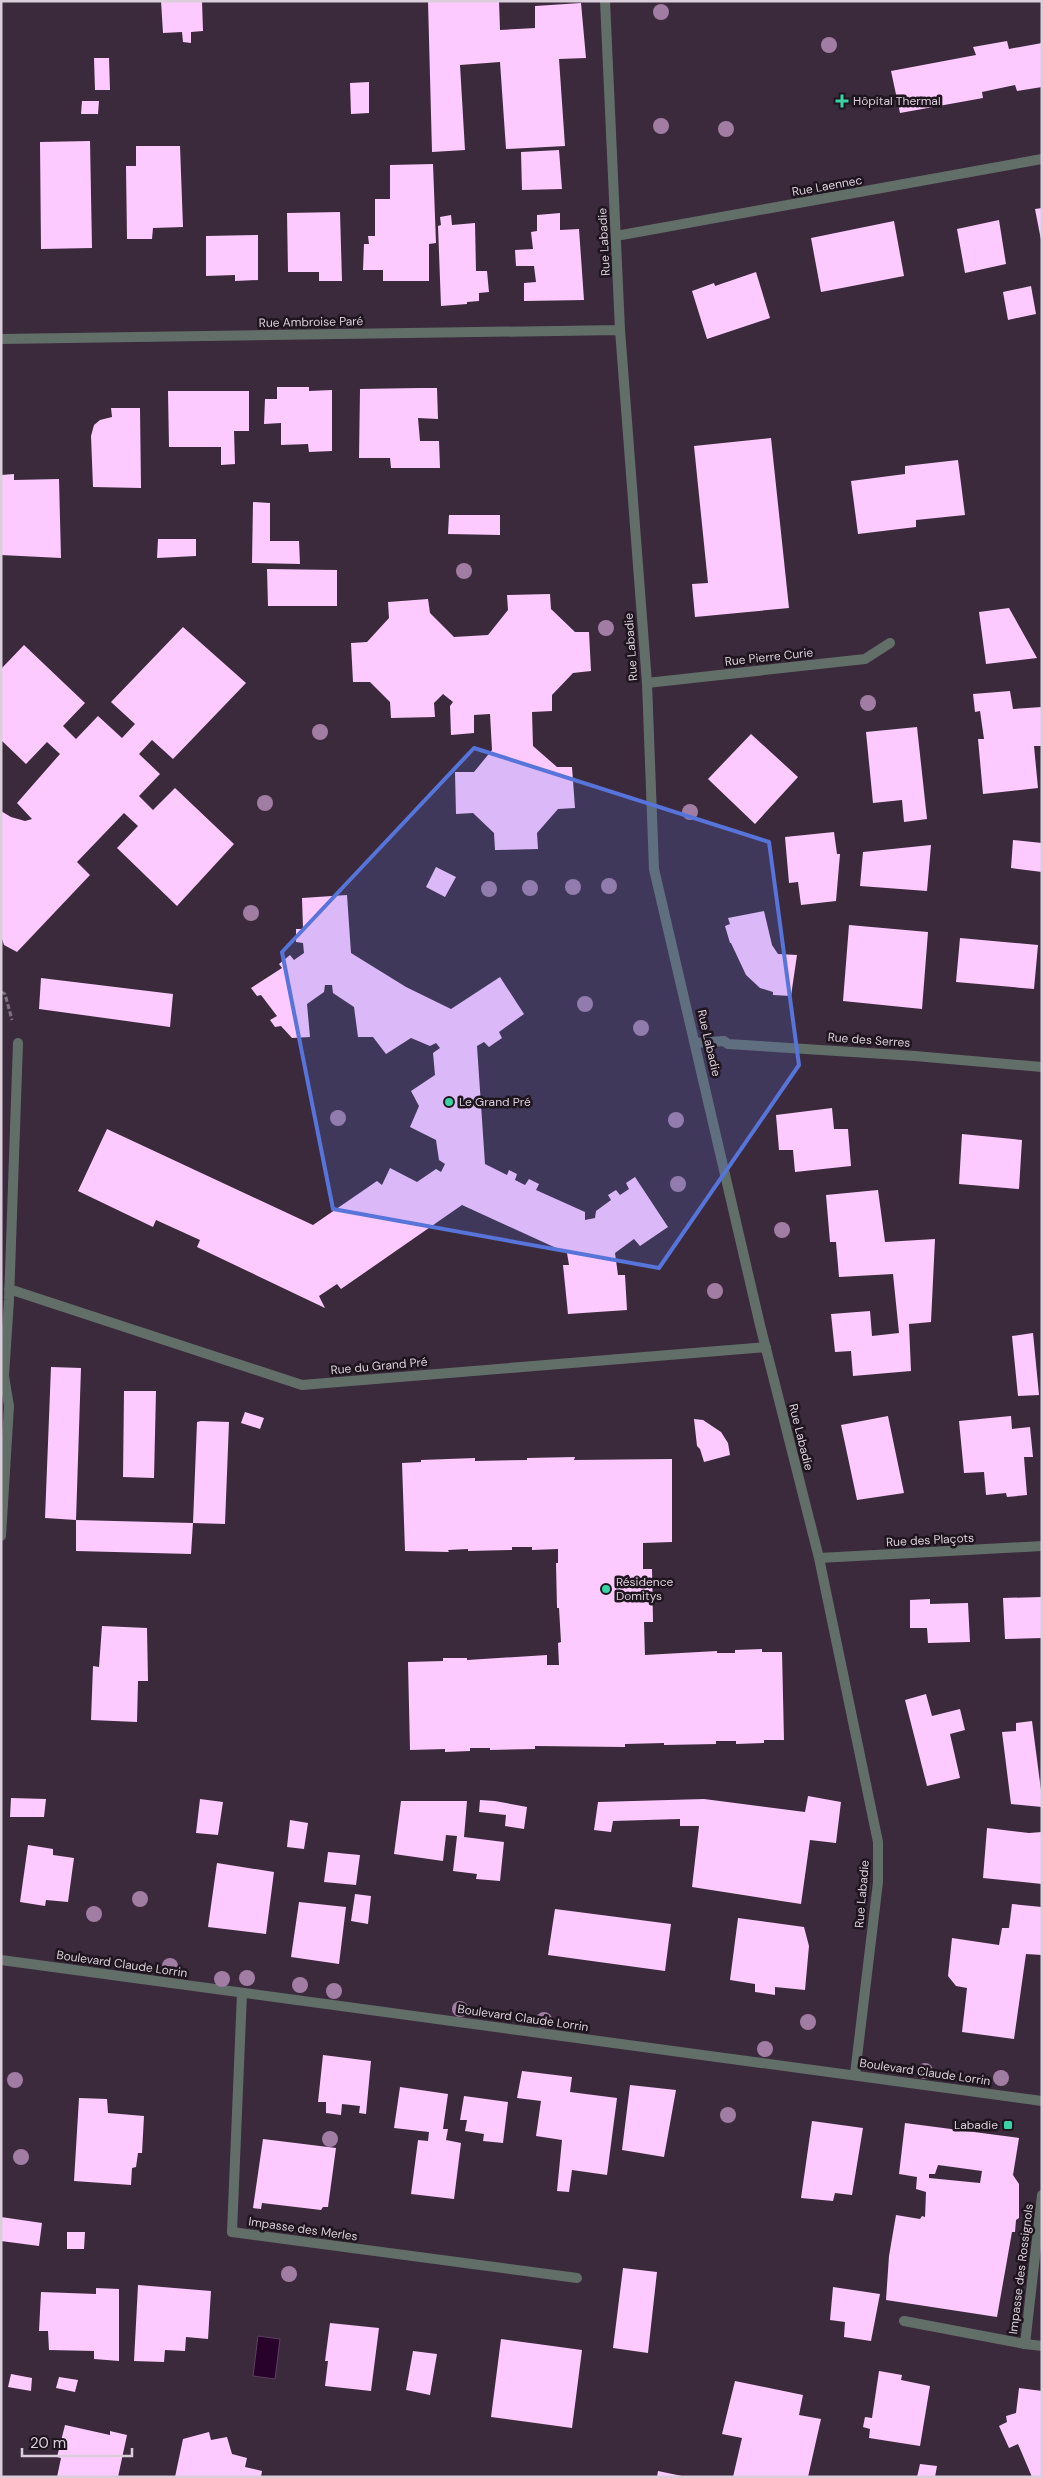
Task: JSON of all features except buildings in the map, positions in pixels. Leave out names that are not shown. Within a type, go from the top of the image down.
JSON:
[{"type":"street","name":"Rue Labadie","points":[[605,1],[620,330],[646,683],[654,869],[766,1347],[819,1558],[878,1842],[878,1882],[855,2074]]},
{"type":"street","name":"Rue Laennec","points":[[616,236],[1042,159]]},
{"type":"street","name":"Rue Ambroise Paré","points":[[1,339],[620,330]]},
{"type":"street","name":"Rue Pierre Curie","points":[[646,683],[865,659],[890,644]]},
{"type":"street","name":"Rue des Serres","points":[[696,1042],[724,1042],[728,1044],[915,1056],[1042,1067]]},
{"type":"street","points":[[1,1536],[9,1406],[2,1376],[9,1289],[18,1044]]},
{"type":"street","name":"Rue du Grand Pré","points":[[9,1289],[302,1385],[766,1347]]},
{"type":"street","name":"Rue des Plaçots","points":[[819,1558],[1042,1546]]},
{"type":"street","name":"Boulevard Claude Lorrin","points":[[1,1960],[855,2074],[1042,2101]]},
{"type":"street","name":"Impasse des Merles","points":[[242,1993],[232,2232],[577,2278]]},
{"type":"street","name":"Impasse des Rossignols","points":[[904,2322],[1025,2344],[1042,2195]]},
{"type":"street","points":[[1025,2344],[1042,2346]]},
{"type":"path","points":[[1,992],[5,994],[18,1044]]},
{"type":"highlighted area","points":[[474,748],[769,842],[799,1065],[659,1268],[333,1209],[282,952]]},
{"type":"shaded area","points":[[258,2336],[280,2339],[275,2379],[253,2376]]},
{"type":"place","name":"Hôpital Thermal","points":[[842,101]]},
{"type":"place","name":"Le Grand Pré","points":[[449,1102]]},
{"type":"place","name":"Résidence Domitys","points":[[606,1589]]},
{"type":"place","name":"Labadie","points":[[1008,2125]]}]
